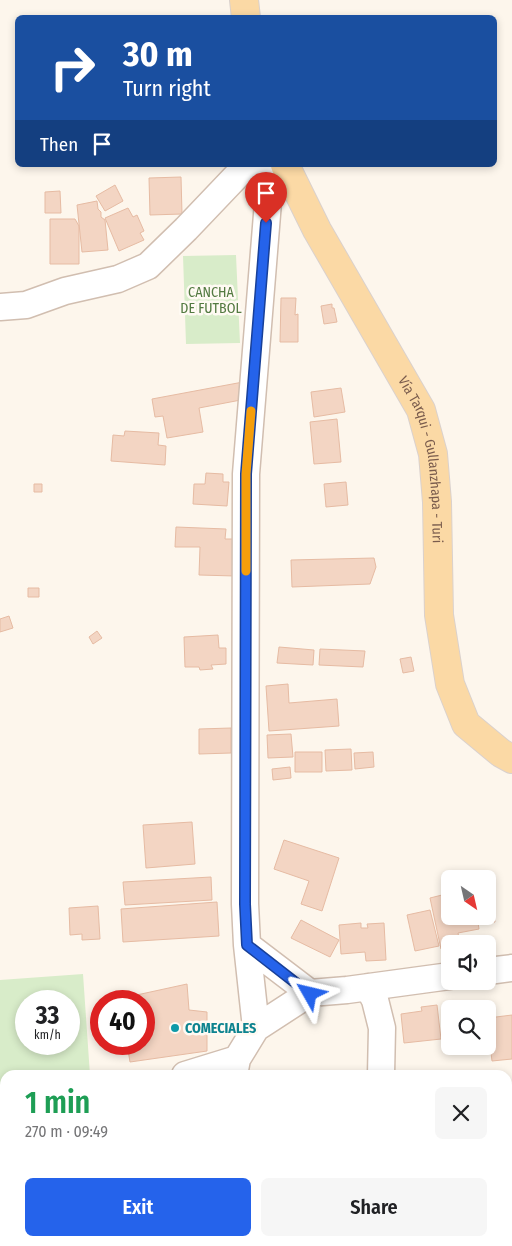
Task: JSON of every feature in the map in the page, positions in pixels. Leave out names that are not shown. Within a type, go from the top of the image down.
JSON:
[{"type":"main road","points":[[244,0],[246,15]]},
{"type":"main road","name":"Vía Tarqui - Gullanzhapa - Turi","points":[[286,167],[317,230],[421,410],[433,454],[438,502],[439,615],[450,684],[466,724],[512,760]]},
{"type":"street","points":[[0,307],[26,305],[65,291],[118,279],[148,266],[244,167]]},
{"type":"street","points":[[256,1028],[247,945],[245,904],[246,474],[271,167]]},
{"type":"street","points":[[247,945],[310,994]]},
{"type":"street","points":[[496,970],[512,968]]},
{"type":"street","points":[[217,1070],[236,1067],[256,1028],[310,994],[441,977]]},
{"type":"street","points":[[368,988],[375,1000],[382,1028],[381,1070]]},
{"type":"green space","name":"CANCHA DE FUTBOL","points":[[236,255],[240,343],[186,344],[183,256]]},
{"type":"green space","points":[[83,974],[90,1070],[0,1070],[0,980]]},
{"type":"building","points":[[181,177],[182,214],[150,215],[149,178]]},
{"type":"building","points":[[115,185],[123,201],[105,211],[96,196]]},
{"type":"building","points":[[60,191],[61,213],[45,213],[45,192]]},
{"type":"building","points":[[97,201],[101,217],[105,220],[108,250],[82,252],[77,205]]},
{"type":"building","points":[[128,208],[133,217],[137,215],[144,231],[140,233],[144,240],[119,251],[105,218]]},
{"type":"building","points":[[50,219],[75,219],[79,226],[79,264],[50,264]]},
{"type":"building","points":[[281,298],[296,298],[295,315],[298,314],[298,342],[280,342]]},
{"type":"building","points":[[332,304],[337,322],[324,324],[321,306]]},
{"type":"building","points":[[243,382],[246,399],[199,408],[203,432],[167,438],[163,416],[155,417],[152,399]]},
{"type":"building","points":[[341,388],[345,412],[314,417],[311,392]]},
{"type":"building","points":[[337,419],[341,462],[314,464],[310,422]]},
{"type":"building","points":[[125,431],[159,433],[158,445],[166,446],[165,465],[111,461],[113,435],[124,436]]},
{"type":"building","points":[[206,473],[223,474],[223,482],[229,482],[227,506],[193,504],[194,484],[205,484]]},
{"type":"building","points":[[346,482],[348,505],[326,507],[324,484]]},
{"type":"building","points":[[34,484],[42,484],[42,492],[34,492]]},
{"type":"building","points":[[176,527],[226,529],[225,539],[237,539],[235,576],[199,575],[200,547],[175,547]]},
{"type":"building","points":[[374,558],[376,567],[370,584],[292,587],[291,560]]},
{"type":"building","points":[[28,588],[39,588],[39,597],[28,597]]},
{"type":"building","points":[[9,616],[13,628],[0,632],[0,619]]},
{"type":"building","points":[[97,631],[102,638],[93,644],[89,637]]},
{"type":"building","points":[[218,635],[219,648],[226,648],[226,664],[211,665],[213,669],[200,670],[199,667],[185,667],[184,637]]},
{"type":"building","points":[[279,647],[314,650],[313,665],[277,663]]},
{"type":"building","points":[[320,649],[365,651],[363,667],[319,665]]},
{"type":"building","points":[[411,657],[414,671],[403,673],[400,659]]},
{"type":"building","points":[[288,684],[289,703],[337,699],[339,726],[269,731],[266,686]]},
{"type":"building","points":[[231,728],[231,753],[199,754],[199,729]]},
{"type":"building","points":[[291,734],[293,757],[268,758],[267,735]]},
{"type":"building","points":[[351,749],[352,770],[326,771],[325,750]]},
{"type":"building","points":[[295,752],[322,752],[322,772],[295,772]]},
{"type":"building","points":[[373,752],[374,767],[355,769],[354,753]]},
{"type":"building","points":[[290,767],[291,778],[273,780],[272,769]]},
{"type":"building","points":[[192,822],[195,864],[146,868],[143,825]]},
{"type":"building","points":[[284,840],[339,858],[322,911],[301,904],[309,881],[274,869]]},
{"type":"building","points":[[211,877],[212,900],[125,905],[123,882]]},
{"type":"building","points":[[441,895],[441,925],[478,925],[479,929],[458,933],[458,935],[441,935],[441,949],[430,898]]},
{"type":"building","points":[[217,902],[219,936],[123,942],[121,909]]},
{"type":"building","points":[[98,906],[100,939],[82,940],[82,934],[70,935],[69,908]]},
{"type":"building","points":[[430,910],[439,946],[415,951],[407,915]]},
{"type":"building","points":[[301,920],[339,940],[330,957],[291,938]]},
{"type":"building","points":[[361,923],[361,928],[368,928],[367,924],[384,923],[386,960],[366,961],[365,952],[341,954],[339,925]]},
{"type":"building","name":"COMECIALES","points":[[187,984],[189,1010],[207,1012],[207,1051],[130,1062],[129,1055],[155,1055],[155,991]]},
{"type":"building","points":[[437,1005],[441,1039],[404,1043],[401,1014],[422,1011],[421,1007]]},
{"type":"building","points":[[512,1015],[512,1059],[492,1061],[491,1055],[496,1055],[496,1017]]},
{"type":"slow traffic","points":[[246,571],[246,474],[251,411]]},
{"type":"place","name":"COMECIALES","points":[[175,1028]]},
{"type":"route","points":[[266,223],[246,474],[245,904],[247,945],[310,994]]}]
